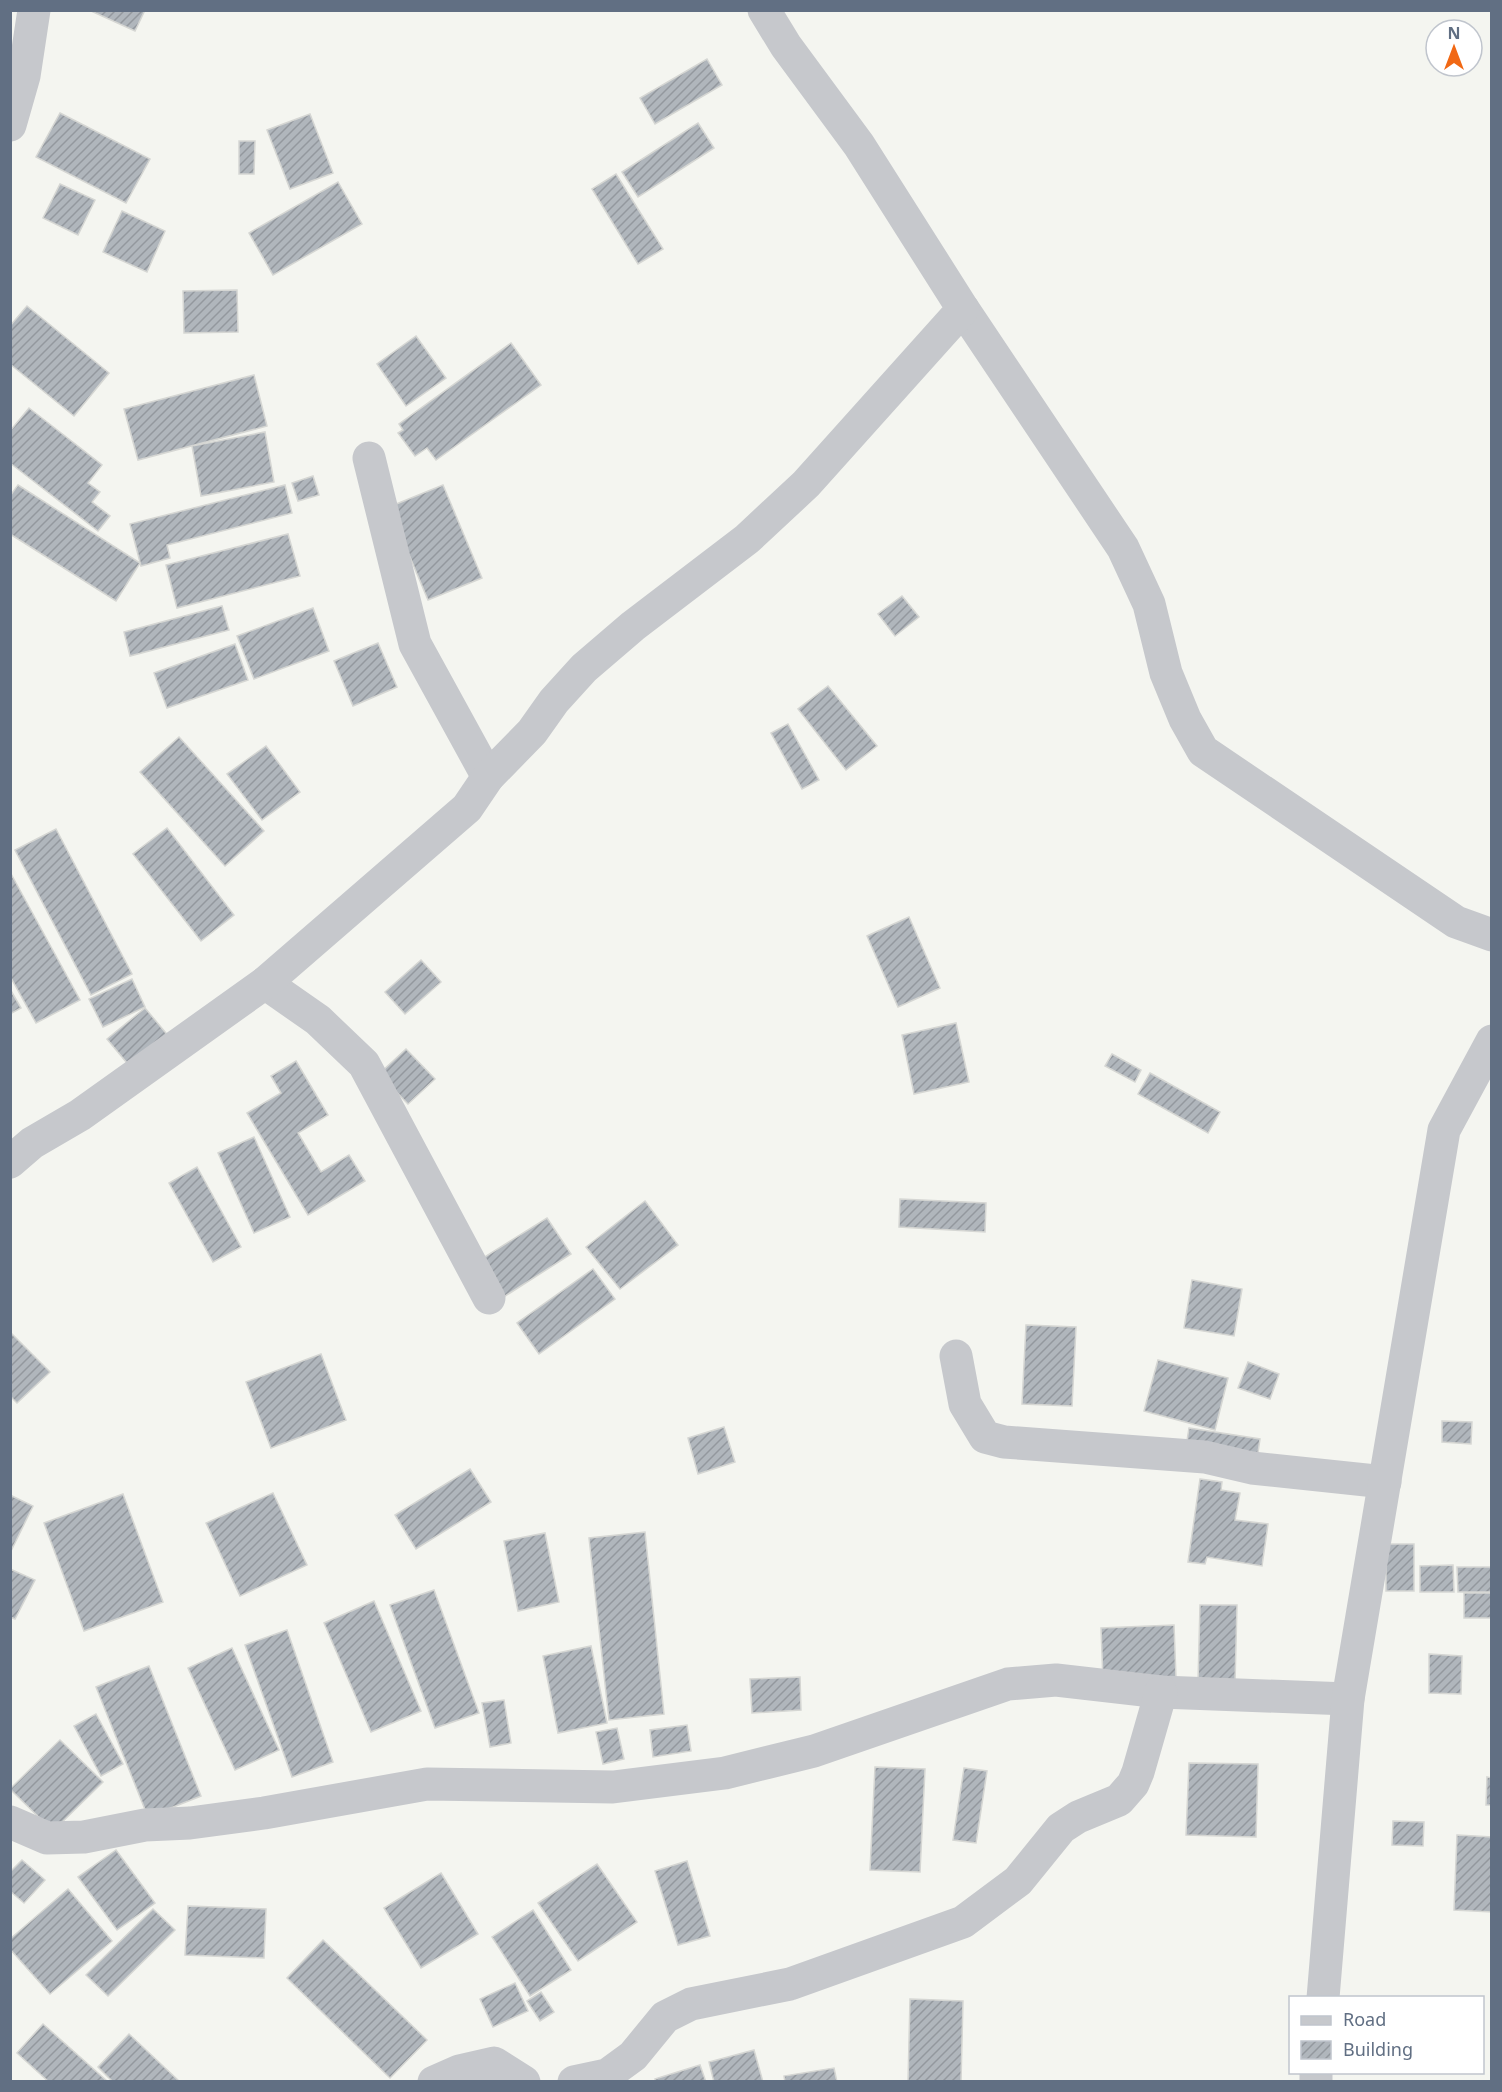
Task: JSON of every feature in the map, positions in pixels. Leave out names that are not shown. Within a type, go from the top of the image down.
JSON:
[{"type":"street","points":[[10,125],[24,76],[34,10]]},
{"type":"street","points":[[764,10],[786,46],[858,145],[963,309],[1123,548],[1149,604],[1166,673],[1185,719],[1203,750],[1456,922],[1491,935]]},
{"type":"street","points":[[10,1162],[32,1143],[80,1115],[265,983],[467,808],[488,777],[532,732],[584,668],[633,626],[747,538],[806,484],[963,309]]},
{"type":"street","points":[[369,458],[415,644],[488,777]]},
{"type":"street","points":[[265,983],[318,1020],[364,1064],[489,1298]]},
{"type":"street","points":[[1323,1996],[1348,1699],[1444,1130],[1491,1041]]},
{"type":"street","points":[[956,1356],[965,1404],[985,1437],[1004,1442],[1205,1457],[1252,1468],[1385,1482]]},
{"type":"street","points":[[10,1822],[47,1838],[84,1837],[145,1825],[190,1823],[264,1813],[427,1784],[613,1787],[725,1773],[814,1751],[1008,1684],[1056,1680],[1161,1692],[1348,1699]]},
{"type":"street","points":[[574,2082],[607,2075],[633,2056],[664,2018],[691,2004],[790,1984],[963,1922],[1018,1881],[1061,1828],[1078,1817],[1119,1800],[1133,1784],[1161,1692]]},
{"type":"street","points":[[434,2082],[459,2071],[494,2063],[524,2082]]},
{"type":"building","points":[[89,10],[145,10],[135,31]]},
{"type":"building","points":[[707,59],[722,85],[655,124],[640,98]]},
{"type":"building","points":[[60,113],[150,159],[126,203],[36,157]]},
{"type":"building","points":[[310,114],[333,173],[290,189],[267,130]]},
{"type":"building","points":[[698,123],[714,148],[638,197],[622,172]]},
{"type":"building","points":[[239,141],[255,141],[254,174],[239,174]]},
{"type":"building","points":[[616,174],[663,249],[638,264],[592,189]]},
{"type":"building","points":[[338,182],[362,224],[273,275],[249,233]]},
{"type":"building","points":[[60,184],[95,200],[78,235],[43,218]]},
{"type":"building","points":[[122,211],[165,231],[147,272],[103,252]]},
{"type":"building","points":[[237,290],[238,332],[184,333],[183,291]]},
{"type":"building","points":[[27,306],[109,373],[74,416],[10,364],[10,326]]},
{"type":"building","points":[[416,336],[446,378],[406,406],[377,364]]},
{"type":"building","points":[[511,343],[541,385],[436,460],[427,448],[415,456],[398,433],[403,430],[399,424]]},
{"type":"building","points":[[254,375],[267,426],[138,460],[124,409]]},
{"type":"building","points":[[29,408],[102,465],[88,483],[100,492],[92,502],[110,516],[98,531],[10,463],[10,431]]},
{"type":"building","points":[[265,432],[274,482],[201,496],[192,446]]},
{"type":"building","points":[[313,476],[319,495],[298,501],[292,483]]},
{"type":"building","points":[[18,485],[140,563],[116,601],[10,534],[10,496]]},
{"type":"building","points":[[285,485],[292,513],[167,545],[170,558],[141,566],[130,524]]},
{"type":"building","points":[[443,485],[482,578],[428,600],[389,507]]},
{"type":"building","points":[[288,534],[300,576],[177,608],[166,565]]},
{"type":"building","points":[[902,596],[919,617],[895,636],[878,614]]},
{"type":"building","points":[[222,606],[229,630],[130,656],[124,632]]},
{"type":"building","points":[[313,608],[329,651],[254,679],[237,636]]},
{"type":"building","points":[[378,643],[397,687],[353,706],[334,661]]},
{"type":"building","points":[[235,644],[248,680],[167,708],[154,673]]},
{"type":"building","points":[[828,686],[877,746],[846,770],[798,709]]},
{"type":"building","points":[[788,724],[819,780],[802,789],[771,733]]},
{"type":"building","points":[[179,737],[264,831],[225,866],[140,772]]},
{"type":"building","points":[[266,746],[300,792],[262,820],[227,774]]},
{"type":"building","points":[[167,828],[234,915],[201,941],[133,854]]},
{"type":"building","points":[[56,829],[132,974],[91,995],[15,850]]},
{"type":"building","points":[[10,872],[80,1000],[36,1023],[10,976]]},
{"type":"building","points":[[909,917],[940,988],[898,1007],[867,936]]},
{"type":"building","points":[[421,960],[441,982],[405,1014],[385,992]]},
{"type":"building","points":[[132,979],[145,1007],[103,1027],[89,999]]},
{"type":"building","points":[[10,989],[21,1008],[10,1014]]},
{"type":"building","points":[[145,1008],[170,1038],[132,1069],[107,1039]]},
{"type":"building","points":[[956,1023],[969,1082],[914,1094],[902,1035]]},
{"type":"building","points":[[406,1049],[435,1079],[408,1104],[379,1074]]},
{"type":"building","points":[[1112,1054],[1141,1070],[1135,1082],[1105,1066]]},
{"type":"building","points":[[296,1061],[328,1115],[298,1133],[321,1172],[349,1155],[365,1181],[308,1215],[247,1113],[281,1093],[271,1076]]},
{"type":"building","points":[[1150,1073],[1220,1112],[1208,1133],[1138,1094]]},
{"type":"building","points":[[254,1137],[290,1217],[254,1233],[218,1153]]},
{"type":"building","points":[[197,1167],[241,1247],[213,1262],[169,1183]]},
{"type":"building","points":[[900,1199],[986,1203],[985,1232],[899,1227]]},
{"type":"building","points":[[645,1201],[678,1245],[620,1289],[586,1247]]},
{"type":"building","points":[[547,1218],[571,1254],[499,1300],[475,1263]]},
{"type":"building","points":[[593,1269],[615,1299],[539,1354],[517,1323]]},
{"type":"building","points":[[1192,1280],[1242,1289],[1234,1336],[1184,1328]]},
{"type":"building","points":[[1026,1325],[1076,1327],[1072,1406],[1022,1404]]},
{"type":"building","points":[[10,1332],[50,1372],[17,1403],[10,1396]]},
{"type":"building","points":[[321,1354],[346,1420],[271,1448],[246,1382]]},
{"type":"building","points":[[1158,1360],[1228,1378],[1215,1430],[1144,1411]]},
{"type":"building","points":[[1248,1362],[1279,1374],[1270,1399],[1238,1388]]},
{"type":"building","points":[[1442,1421],[1472,1422],[1471,1444],[1442,1442]]},
{"type":"building","points":[[724,1427],[735,1462],[698,1474],[688,1438]]},
{"type":"building","points":[[1189,1428],[1260,1439],[1257,1459],[1186,1447]]},
{"type":"building","points":[[470,1469],[491,1502],[416,1549],[395,1515]]},
{"type":"building","points":[[1200,1479],[1222,1482],[1221,1490],[1240,1493],[1235,1520],[1268,1524],[1262,1566],[1207,1557],[1205,1564],[1188,1562]]},
{"type":"building","points":[[273,1493],[307,1565],[240,1596],[206,1523]]},
{"type":"building","points":[[123,1494],[163,1602],[84,1631],[44,1523]]},
{"type":"building","points":[[10,1495],[33,1506],[11,1551],[10,1551]]},
{"type":"building","points":[[645,1532],[664,1714],[609,1720],[589,1538]]},
{"type":"building","points":[[545,1533],[559,1602],[518,1611],[504,1541]]},
{"type":"building","points":[[1386,1544],[1414,1544],[1414,1591],[1386,1591]]},
{"type":"building","points":[[1453,1565],[1454,1592],[1420,1592],[1420,1566]]},
{"type":"building","points":[[1457,1567],[1492,1567],[1492,1592],[1458,1592]]},
{"type":"building","points":[[10,1569],[35,1580],[15,1619],[10,1617]]},
{"type":"building","points":[[434,1590],[479,1713],[435,1728],[390,1605]]},
{"type":"building","points":[[1464,1593],[1492,1593],[1492,1618],[1464,1618]]},
{"type":"building","points":[[374,1601],[421,1711],[371,1732],[324,1623]]},
{"type":"building","points":[[1200,1605],[1237,1605],[1235,1683],[1198,1682]]},
{"type":"building","points":[[1174,1625],[1176,1678],[1103,1681],[1101,1628]]},
{"type":"building","points":[[287,1630],[333,1762],[292,1777],[245,1645]]},
{"type":"building","points":[[591,1646],[607,1723],[558,1733],[543,1656]]},
{"type":"building","points":[[232,1648],[279,1750],[235,1770],[188,1668]]},
{"type":"building","points":[[1429,1654],[1462,1656],[1461,1694],[1429,1693]]},
{"type":"building","points":[[149,1666],[201,1796],[148,1817],[96,1687]]},
{"type":"building","points":[[800,1677],[801,1710],[752,1713],[750,1679]]},
{"type":"building","points":[[504,1700],[511,1743],[490,1747],[482,1703]]},
{"type":"building","points":[[96,1714],[123,1764],[101,1776],[74,1726]]},
{"type":"building","points":[[687,1725],[691,1751],[653,1757],[650,1730]]},
{"type":"building","points":[[617,1728],[624,1759],[603,1764],[596,1732]]},
{"type":"building","points":[[60,1740],[103,1782],[53,1831],[10,1789]]},
{"type":"building","points":[[1189,1763],[1258,1764],[1256,1837],[1186,1835]]},
{"type":"building","points":[[875,1767],[925,1769],[920,1872],[870,1870]]},
{"type":"building","points":[[964,1768],[987,1771],[976,1843],[953,1840]]},
{"type":"building","points":[[1487,1777],[1492,1778],[1492,1805],[1486,1805]]},
{"type":"building","points":[[1393,1821],[1424,1822],[1423,1846],[1392,1845]]},
{"type":"building","points":[[1457,1835],[1492,1837],[1492,1912],[1454,1910]]},
{"type":"building","points":[[116,1850],[155,1903],[117,1930],[78,1877]]},
{"type":"building","points":[[22,1860],[45,1880],[24,1903],[10,1891],[10,1872]]},
{"type":"building","points":[[687,1861],[710,1936],[678,1945],[655,1871]]},
{"type":"building","points":[[597,1864],[637,1922],[578,1961],[538,1903]]},
{"type":"building","points":[[441,1873],[478,1934],[421,1968],[384,1908]]},
{"type":"building","points":[[68,1889],[112,1941],[50,1994],[10,1949],[10,1939]]},
{"type":"building","points":[[188,1906],[266,1909],[264,1958],[185,1955]]},
{"type":"building","points":[[153,1909],[175,1930],[108,1996],[86,1975]]},
{"type":"building","points":[[533,1910],[571,1970],[530,1996],[492,1937]]},
{"type":"building","points":[[323,1940],[427,2040],[390,2078],[287,1978]]},
{"type":"building","points":[[515,1983],[528,2011],[493,2027],[480,1999]]},
{"type":"building","points":[[541,1992],[554,2012],[540,2021],[527,2001]]},
{"type":"building","points":[[910,1999],[963,2001],[961,2082],[908,2082]]},
{"type":"building","points":[[43,2024],[108,2082],[49,2082],[17,2053]]},
{"type":"building","points":[[129,2034],[180,2082],[113,2082],[98,2067]]},
{"type":"building","points":[[754,2050],[763,2082],[714,2082],[709,2062]]},
{"type":"building","points":[[700,2065],[706,2082],[656,2082],[655,2079]]},
{"type":"building","points":[[834,2068],[837,2082],[785,2082],[784,2076]]}]
